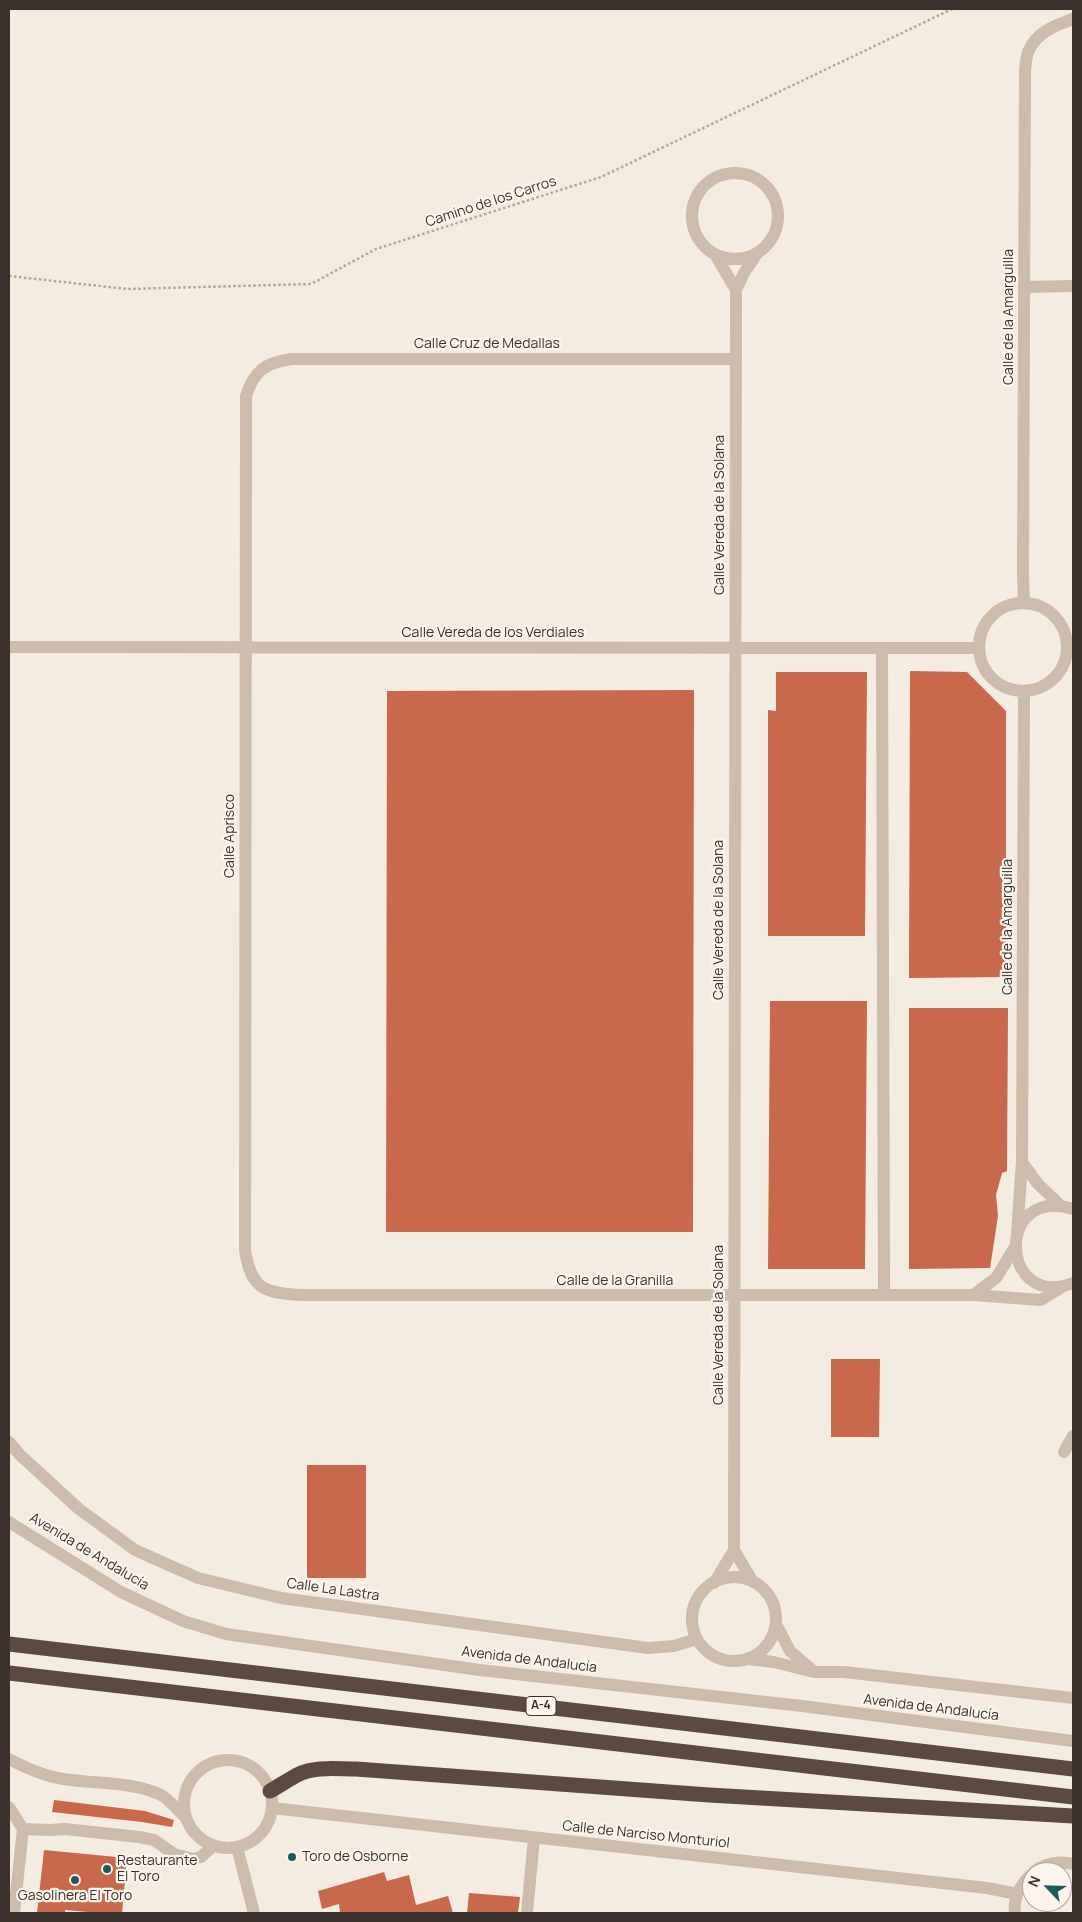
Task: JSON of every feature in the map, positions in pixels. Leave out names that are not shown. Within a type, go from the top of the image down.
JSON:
[{"type":"highway","name":"A-4","points":[[9,1644],[1073,1769]]},
{"type":"highway","name":"A-4","points":[[9,1673],[1073,1797]]},
{"type":"highway","points":[[270,1791],[298,1775],[310,1771],[356,1769],[699,1794],[1073,1816]]},
{"type":"street","name":"Calle de la Amarguilla","points":[[1024,602],[1025,70],[1029,50],[1039,36],[1056,25],[1073,19]]},
{"type":"street","points":[[734,173],[748,175],[761,181],[771,192],[777,205],[778,220],[775,234],[767,246],[756,255],[736,260],[716,256],[704,247],[696,236],[692,222],[692,207],[698,194],[707,183],[720,176],[734,173]]},
{"type":"street","name":"Calle Vereda de la Solana","points":[[734,1550],[736,290],[756,255]]},
{"type":"street","points":[[716,256],[736,290]]},
{"type":"street","points":[[1025,287],[1073,286]]},
{"type":"street","name":"Calle Cruz de Medallas","points":[[249,385],[259,370],[273,362],[291,359],[735,359]]},
{"type":"street","name":"Calle Aprisco","points":[[249,385],[246,396],[245,1250],[248,1269],[258,1285]]},
{"type":"street","points":[[1024,602],[1041,606],[1055,616],[1064,630],[1070,647],[1064,664],[1055,679],[1041,688],[1024,692],[1007,689],[992,680],[982,666],[978,648],[981,630],[991,615],[1006,605],[1024,602]]},
{"type":"street","name":"Calle Vereda de los Verdiales","points":[[9,647],[978,648]]},
{"type":"street","points":[[882,648],[884,1295]]},
{"type":"street","name":"Calle de la Amarguilla","points":[[1017,1234],[1022,1162],[1024,692]]},
{"type":"street","points":[[1022,1162],[1038,1184],[1067,1208]]},
{"type":"street","points":[[973,1295],[996,1278],[1014,1247],[1023,1221],[1034,1212],[1047,1206],[1067,1208]]},
{"type":"street","points":[[1014,1247],[1018,1261],[1025,1274],[1036,1282],[1050,1287],[1069,1285]]},
{"type":"street","name":"Calle de la Granilla","points":[[258,1285],[278,1294],[300,1295],[973,1295],[1041,1300],[1069,1285]]},
{"type":"street","points":[[1064,1452],[1073,1436]]},
{"type":"street","name":"Calle La Lastra","points":[[9,1442],[20,1455],[79,1509],[135,1550],[198,1578],[281,1598],[648,1648],[674,1646],[697,1639]]},
{"type":"street","name":"Avenida de Andalucía","points":[[9,1522],[120,1592],[183,1621],[226,1634],[480,1670],[802,1706],[1073,1741]]},
{"type":"street","points":[[734,1550],[754,1582],[764,1590],[771,1600],[775,1612],[776,1624],[768,1645],[759,1653],[738,1661],[714,1656],[704,1649],[697,1639],[693,1627],[695,1608],[704,1591],[714,1583],[734,1550]]},
{"type":"street","points":[[714,1583],[734,1578],[754,1582]]},
{"type":"street","points":[[776,1624],[790,1651],[814,1672]]},
{"type":"street","name":"Avenida de Andalucía","points":[[749,1658],[814,1672],[844,1672],[1073,1698]]},
{"type":"street","points":[[9,1759],[42,1774],[63,1779],[109,1783],[160,1794],[185,1817]]},
{"type":"street","points":[[218,1760],[236,1760],[253,1767],[267,1782],[270,1791],[272,1808],[268,1822],[261,1833],[250,1842],[237,1847],[213,1846],[201,1839],[191,1829],[185,1817],[183,1805],[189,1781],[207,1764],[218,1760]]},
{"type":"street","points":[[9,1807],[23,1829],[14,1913]]},
{"type":"street","name":"Calle de Narciso Monturiol","points":[[272,1808],[988,1888],[1017,1894]]},
{"type":"street","points":[[23,1829],[50,1830],[65,1828],[139,1837],[154,1840],[174,1854],[193,1859],[200,1858],[213,1846]]},
{"type":"street","points":[[527,1913],[534,1838]]},
{"type":"street","points":[[237,1847],[254,1913]]},
{"type":"street","points":[[1014,1913],[1017,1894],[1022,1885]]},
{"type":"path","name":"Camino de los Carros","points":[[9,276],[128,289],[311,284],[376,249],[601,177],[952,9]]},
{"type":"building","points":[[910,671],[967,672],[1006,711],[1006,977],[909,978]]},
{"type":"building","points":[[776,672],[867,672],[865,936],[768,936],[768,710],[776,711]]},
{"type":"building","points":[[694,690],[693,1232],[386,1232],[387,691]]},
{"type":"building","points":[[770,1001],[867,1001],[865,1269],[768,1269]]},
{"type":"building","points":[[909,1008],[1008,1008],[1007,1171],[1002,1173],[996,1195],[998,1216],[990,1268],[909,1269]]},
{"type":"building","points":[[831,1359],[880,1359],[879,1437],[831,1437]]},
{"type":"building","points":[[307,1465],[366,1465],[366,1578],[307,1578]]},
{"type":"building","points":[[54,1800],[145,1811],[174,1820],[172,1827],[52,1812]]},
{"type":"building","points":[[44,1850],[127,1858],[122,1913],[65,1910],[65,1913],[37,1913]]},
{"type":"building","points":[[384,1872],[387,1881],[409,1875],[416,1905],[448,1896],[453,1913],[340,1913],[339,1904],[322,1909],[318,1891]]},
{"type":"building","points":[[469,1893],[520,1897],[518,1913],[467,1913]]},
{"type":"place","name":"Toro de Osborne","points":[[292,1857]]},
{"type":"place","name":"Restaurante El Toro","points":[[107,1869]]},
{"type":"place","name":"Gasolinera El Toro","points":[[75,1880]]}]
